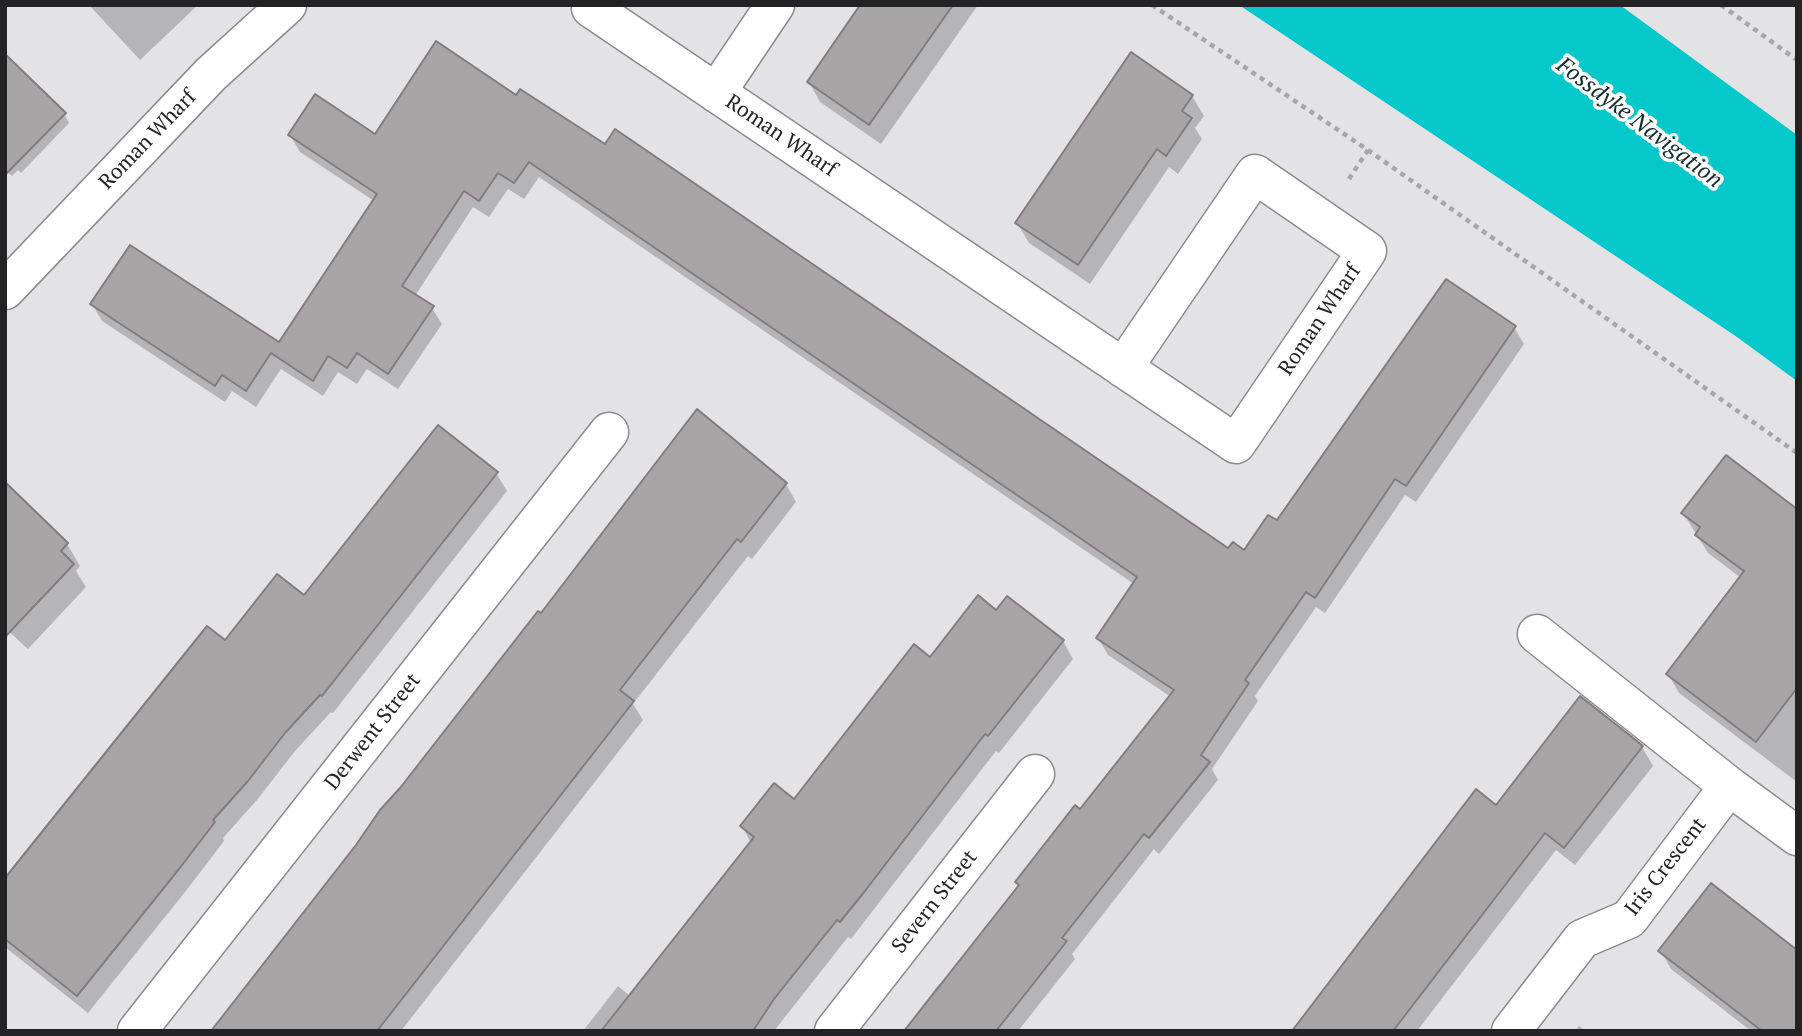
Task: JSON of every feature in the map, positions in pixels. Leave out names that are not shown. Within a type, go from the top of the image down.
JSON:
[{"type":"street","name":"Roman Wharf","points":[[8,280],[211,74],[287,5]]},
{"type":"street","name":"Roman Wharf","points":[[716,93],[775,5]]},
{"type":"street","name":"Roman Wharf","points":[[589,6],[716,93],[1123,368],[1236,444],[1367,250],[1255,174],[1123,368]]},
{"type":"street","name":"Derwent Street","points":[[137,1031],[609,432]]},
{"type":"street","points":[[1537,634],[1729,786],[1797,836]]},
{"type":"street","name":"Severn Street","points":[[834,1031],[1035,774]]},
{"type":"street","name":"Iris Crescent","points":[[1511,1031],[1582,939],[1629,919],[1729,786]]},
{"type":"path","points":[[1152,5],[1368,150],[1797,453]]},
{"type":"path","points":[[1721,5],[1797,60]]},
{"type":"water","name":"Fossdyke Navigation","points":[[1239,5],[1620,5],[1797,135],[1797,381],[1737,337]]},
{"type":"building","points":[[860,5],[953,5],[869,125],[807,82]]},
{"type":"building","points":[[436,41],[516,95],[520,89],[605,144],[615,129],[1228,548],[1233,542],[1244,550],[1268,515],[1277,520],[1446,279],[1516,326],[1406,486],[1395,479],[1315,598],[1306,592],[1245,680],[1249,683],[1201,755],[1210,762],[1149,838],[1144,834],[1062,938],[1067,941],[996,1031],[904,1031],[1019,885],[1015,882],[1075,805],[1080,809],[1174,690],[1096,638],[1137,577],[529,162],[514,183],[498,173],[479,201],[464,191],[402,286],[434,306],[388,374],[357,353],[347,368],[328,356],[313,381],[271,353],[246,391],[222,375],[215,386],[90,304],[130,245],[279,342],[377,194],[288,135],[315,94],[375,134]]},
{"type":"building","points":[[1131,52],[1193,95],[1182,111],[1192,118],[1166,156],[1157,149],[1078,265],[1015,223]]},
{"type":"building","points":[[5,54],[66,113],[5,175]]},
{"type":"building","points":[[697,409],[787,483],[741,542],[737,539],[620,690],[634,701],[420,976],[377,1031],[211,1031],[356,845],[380,810],[538,611],[541,613]]},
{"type":"building","points":[[438,425],[498,472],[322,696],[320,695],[285,733],[213,820],[215,822],[179,869],[77,996],[5,939],[5,878],[207,626],[225,640],[277,574],[304,595]]},
{"type":"building","points":[[1726,455],[1797,509],[1797,688],[1756,742],[1666,674],[1744,571],[1695,535],[1700,527],[1681,513]]},
{"type":"building","points":[[5,482],[68,543],[61,551],[74,564],[5,637]]},
{"type":"building","points":[[978,595],[996,610],[1007,596],[1064,640],[988,736],[985,734],[840,922],[837,920],[774,999],[753,1031],[601,1031],[754,837],[740,826],[774,783],[794,799],[914,644],[930,657]]},
{"type":"building","points":[[1580,696],[1643,746],[1564,848],[1545,833],[1393,1031],[1292,1031],[1476,789],[1496,805]]},
{"type":"building","points":[[1711,883],[1797,950],[1797,1031],[1762,1031],[1658,951]]}]
